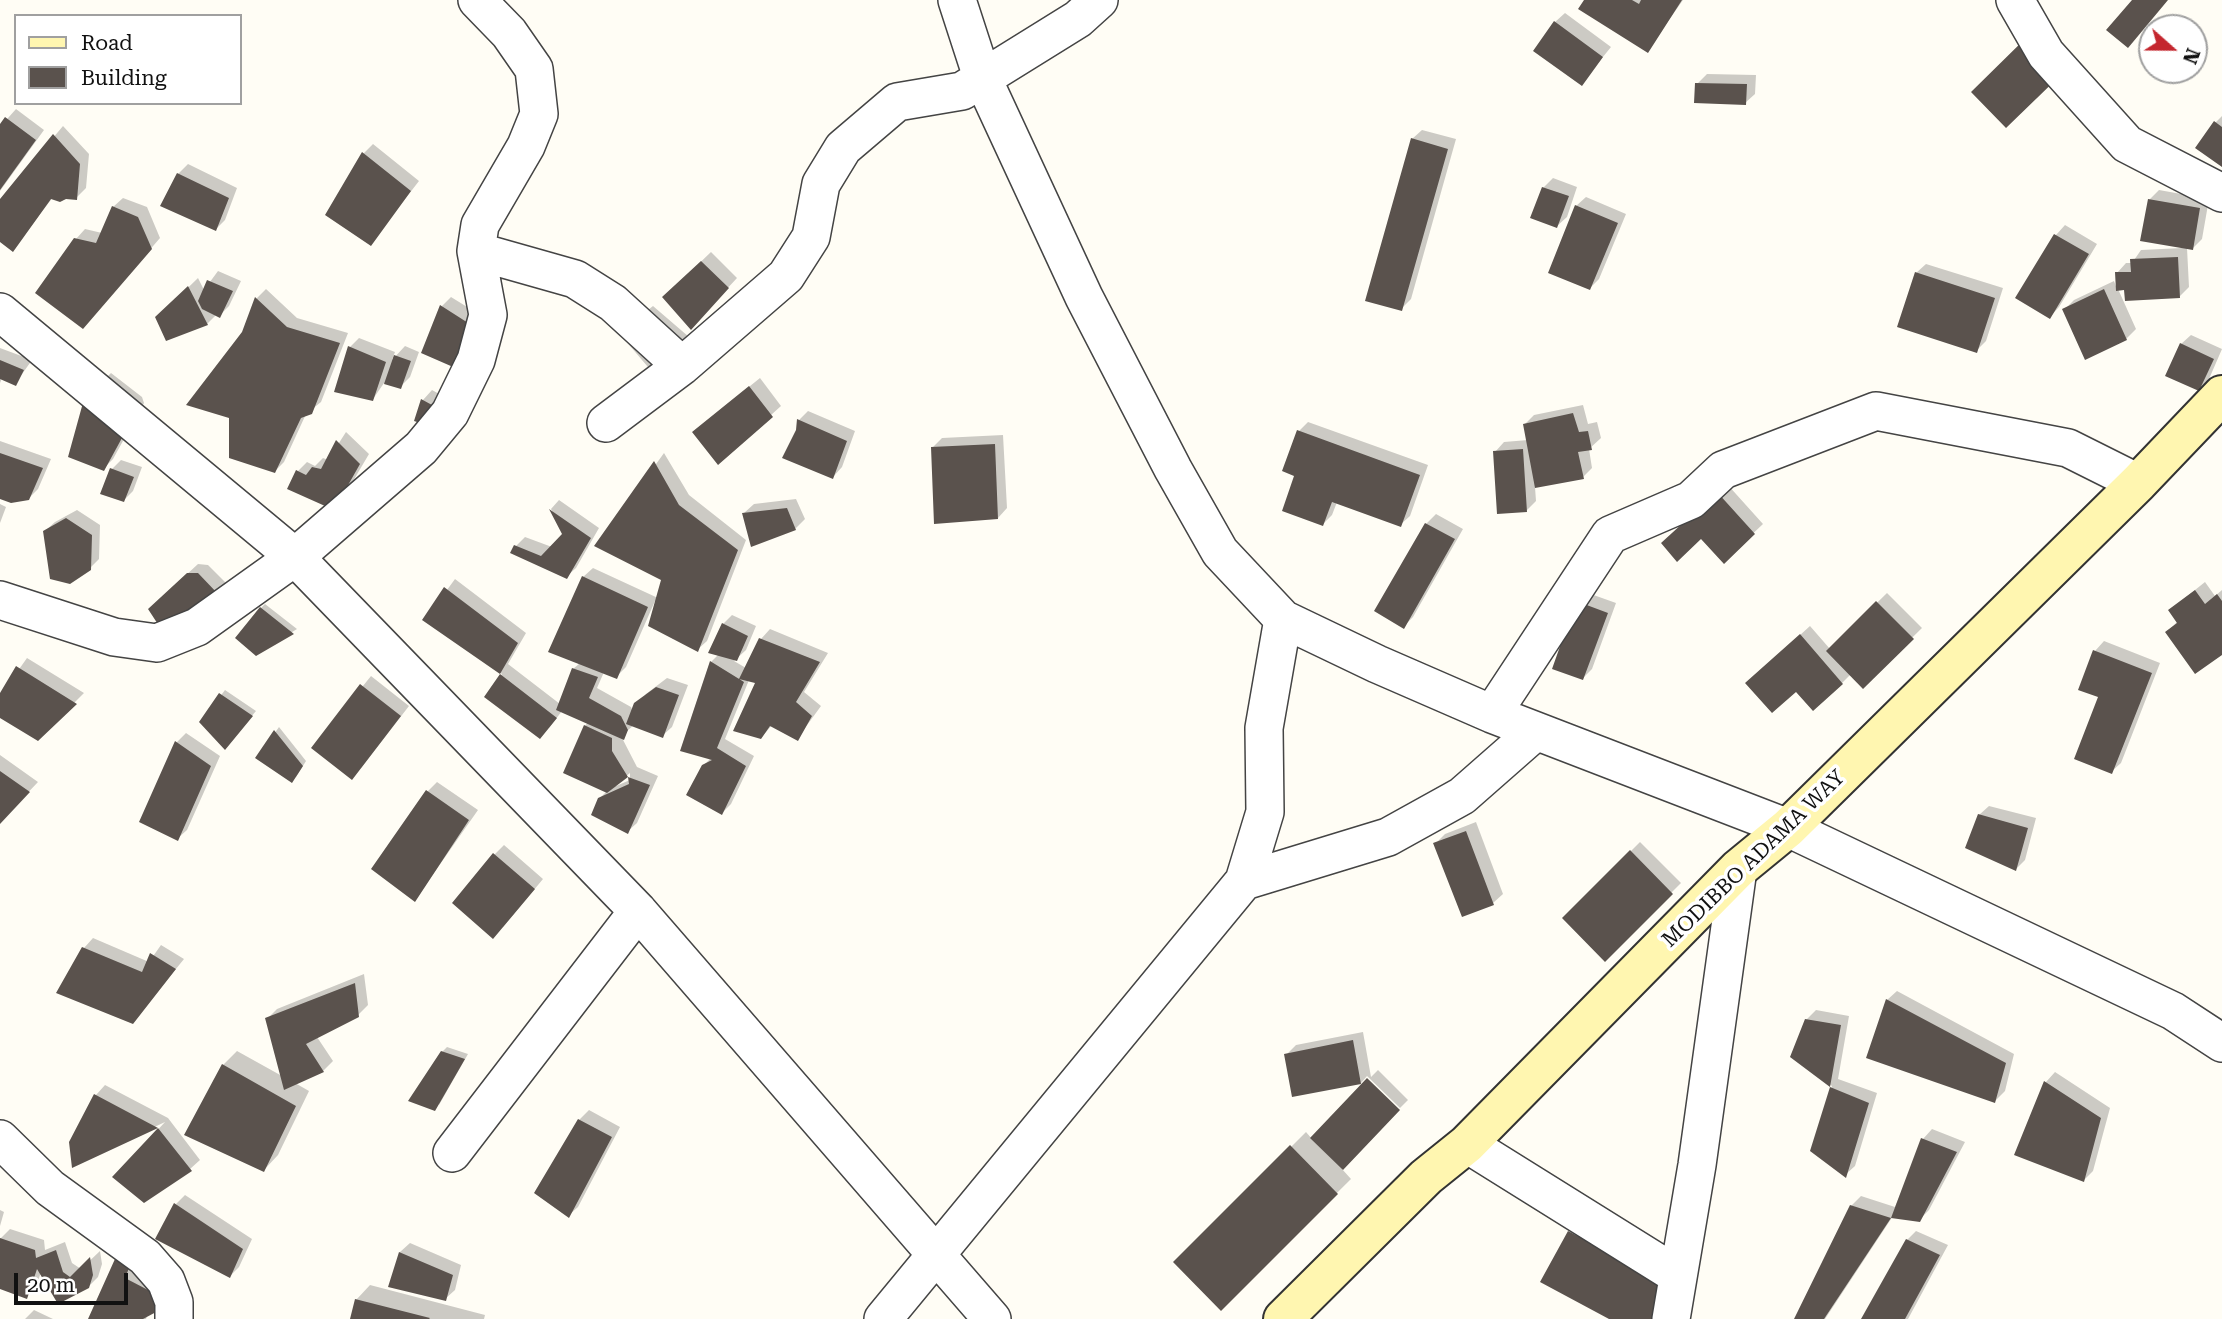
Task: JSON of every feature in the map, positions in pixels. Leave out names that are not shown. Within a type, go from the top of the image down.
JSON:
[{"type":"main road","name":"MODIBBO ADAMA WAY","points":[[1283,1319],[1426,1177],[1467,1144],[1738,869],[1788,828],[2138,483],[2222,395]]},
{"type":"street","points":[[0,600],[114,637],[157,643],[197,627],[295,557],[421,447],[450,413],[476,360],[488,315],[476,251],[480,225],[526,145],[539,114],[534,69],[509,33],[477,0]]},
{"type":"street","points":[[957,0],[982,77],[1084,297],[1173,469],[1220,552],[1283,619],[1492,714],[1788,828],[2173,1011],[2222,1043]]},
{"type":"street","points":[[606,424],[682,366],[786,276],[811,237],[821,184],[842,148],[897,102],[962,91],[1078,19],[1099,0]]},
{"type":"street","points":[[2015,0],[2046,54],[2127,144],[2222,192]]},
{"type":"street","points":[[476,251],[575,279],[613,303],[682,366]]},
{"type":"street","points":[[0,312],[295,557],[638,911],[992,1319]]},
{"type":"street","points":[[1492,714],[1610,534],[1691,500],[1723,470],[1876,411],[2068,448],[2138,483]]},
{"type":"street","points":[[883,1319],[1244,881],[1265,813],[1264,728],[1283,619]]},
{"type":"street","points":[[1244,881],[1388,837],[1462,796],[1536,731]]},
{"type":"street","points":[[1671,1319],[1697,1165],[1738,869]]},
{"type":"street","points":[[452,1153],[638,911]]},
{"type":"street","points":[[0,1139],[50,1188],[145,1257],[166,1281],[174,1301],[174,1319]]},
{"type":"street","points":[[1467,1144],[1677,1275]]},
{"type":"building","points":[[1584,0],[1632,0],[1639,4],[1641,0],[1682,0],[1648,53],[1578,9]]},
{"type":"building","points":[[2132,0],[2168,0],[2156,14],[2138,14],[2138,36],[2128,48],[2106,30]]},
{"type":"building","points":[[1554,21],[1603,57],[1582,86],[1533,51]]},
{"type":"building","points":[[2032,32],[2068,68],[2006,128],[1971,92]]},
{"type":"building","points":[[1695,83],[1747,84],[1746,105],[1694,103]]},
{"type":"building","points":[[5,117],[36,140],[0,190],[0,124]]},
{"type":"building","points":[[2214,121],[2222,127],[2222,167],[2195,148]]},
{"type":"building","points":[[53,134],[80,164],[77,200],[66,199],[60,202],[51,199],[13,252],[0,242],[0,199]]},
{"type":"building","points":[[1411,138],[1448,149],[1402,311],[1365,301]]},
{"type":"building","points":[[362,152],[411,191],[371,246],[325,215]]},
{"type":"building","points":[[177,173],[229,198],[216,231],[160,206]]},
{"type":"building","points":[[1542,187],[1569,196],[1557,228],[1530,218]]},
{"type":"building","points":[[2148,199],[2200,208],[2193,250],[2140,241]]},
{"type":"building","points":[[1575,205],[1618,223],[1590,290],[1548,273]]},
{"type":"building","points":[[112,206],[138,217],[152,249],[83,329],[35,293],[74,238],[96,243]]},
{"type":"building","points":[[2054,234],[2089,254],[2050,319],[2015,298]]},
{"type":"building","points":[[2178,257],[2180,298],[2125,301],[2124,290],[2116,291],[2115,272],[2131,272],[2130,259]]},
{"type":"building","points":[[701,261],[729,288],[691,330],[662,297]]},
{"type":"building","points":[[1915,272],[1995,298],[1977,353],[1897,327]]},
{"type":"building","points":[[207,280],[233,291],[220,318],[202,309],[198,301]]},
{"type":"building","points":[[188,286],[208,325],[166,341],[155,317]]},
{"type":"building","points":[[2104,289],[2127,340],[2085,360],[2062,309]]},
{"type":"building","points":[[255,297],[287,327],[340,343],[312,414],[301,418],[275,473],[229,458],[229,418],[186,405],[242,332]]},
{"type":"building","points":[[440,305],[476,328],[460,370],[421,353]]},
{"type":"building","points":[[2180,343],[2214,359],[2199,391],[2165,376]]},
{"type":"building","points":[[348,346],[386,362],[373,401],[334,392]]},
{"type":"building","points":[[394,355],[411,361],[401,389],[384,384]]},
{"type":"building","points":[[0,360],[24,370],[16,386],[0,379]]},
{"type":"building","points":[[749,386],[773,417],[718,465],[692,432]]},
{"type":"building","points":[[84,399],[135,414],[104,471],[68,457]]},
{"type":"building","points":[[421,399],[432,405],[426,425],[414,421]]},
{"type":"building","points":[[1573,413],[1579,432],[1588,431],[1592,450],[1578,452],[1584,479],[1535,488],[1523,424]]},
{"type":"building","points":[[797,419],[847,441],[833,479],[782,458],[796,430]]},
{"type":"building","points":[[1297,430],[1420,475],[1401,527],[1332,502],[1323,526],[1282,511],[1294,476],[1282,471]]},
{"type":"building","points":[[336,440],[360,464],[334,510],[287,489],[296,470],[306,475],[312,467],[321,469]]},
{"type":"building","points":[[995,444],[998,519],[934,524],[931,447]]},
{"type":"building","points":[[1523,449],[1527,512],[1497,514],[1493,451]]},
{"type":"building","points":[[0,453],[43,468],[29,500],[11,503],[0,499]]},
{"type":"building","points":[[654,461],[679,505],[738,550],[698,652],[648,626],[661,580],[594,546]]},
{"type":"building","points":[[110,468],[134,477],[124,502],[100,494]]},
{"type":"building","points":[[1717,492],[1755,534],[1724,564],[1701,539],[1677,562],[1661,543]]},
{"type":"building","points":[[787,508],[796,530],[751,547],[742,513]]},
{"type":"building","points":[[549,509],[591,538],[567,579],[510,553],[514,545],[541,556],[562,534]]},
{"type":"building","points":[[66,518],[92,535],[91,570],[70,584],[50,579],[43,531]]},
{"type":"building","points":[[1425,523],[1455,539],[1404,629],[1374,611]]},
{"type":"building","points":[[187,573],[198,573],[219,595],[163,632],[148,609]]},
{"type":"building","points":[[582,576],[648,607],[617,679],[548,652]]},
{"type":"building","points":[[444,587],[518,643],[500,674],[422,620]]},
{"type":"building","points":[[2195,590],[2205,604],[2217,594],[2222,601],[2222,655],[2195,674],[2165,632],[2177,623],[2168,610]]},
{"type":"building","points":[[1576,601],[1608,613],[1583,680],[1552,669]]},
{"type":"building","points":[[1876,601],[1914,639],[1863,689],[1826,651]]},
{"type":"building","points":[[260,607],[294,634],[256,656],[235,638]]},
{"type":"building","points":[[722,623],[748,636],[737,661],[708,653]]},
{"type":"building","points":[[1800,634],[1843,684],[1813,711],[1796,692],[1772,713],[1745,683]]},
{"type":"building","points":[[759,638],[820,662],[796,702],[812,716],[798,741],[770,726],[761,739],[733,731],[755,683],[739,679]]},
{"type":"building","points":[[2093,650],[2152,673],[2112,774],[2074,759],[2098,697],[2078,690]]},
{"type":"building","points":[[710,661],[744,682],[717,748],[746,766],[722,815],[686,795],[702,765],[712,760],[680,751]]},
{"type":"building","points":[[16,666],[77,704],[38,741],[0,718],[0,693]]},
{"type":"building","points":[[572,668],[598,677],[589,698],[621,716],[628,730],[624,740],[556,710]]},
{"type":"building","points":[[500,674],[557,718],[540,739],[484,697]]},
{"type":"building","points":[[360,684],[401,716],[352,780],[311,748]]},
{"type":"building","points":[[656,687],[679,695],[663,738],[626,724],[634,703]]},
{"type":"building","points":[[219,693],[253,716],[225,750],[199,722]]},
{"type":"building","points":[[584,725],[612,738],[612,751],[628,777],[607,793],[563,773]]},
{"type":"building","points":[[274,730],[303,766],[292,783],[255,758]]},
{"type":"building","points":[[175,741],[211,766],[178,841],[139,822]]},
{"type":"building","points":[[0,771],[30,792],[0,824]]},
{"type":"building","points":[[628,777],[650,785],[628,834],[591,815],[598,798],[629,784]]},
{"type":"building","points":[[426,790],[469,820],[415,902],[371,869]]},
{"type":"building","points":[[1978,814],[2028,828],[2016,871],[1965,848]]},
{"type":"building","points":[[1466,831],[1494,905],[1462,917],[1433,843]]},
{"type":"building","points":[[1630,850],[1673,894],[1605,962],[1562,918]]},
{"type":"building","points":[[493,853],[535,889],[493,939],[452,903]]},
{"type":"building","points":[[82,947],[142,972],[150,953],[176,969],[133,1024],[56,993]]},
{"type":"building","points":[[355,983],[359,1017],[306,1044],[324,1072],[284,1090],[265,1018]]},
{"type":"building","points":[[1886,999],[2006,1063],[1995,1103],[1866,1058]]},
{"type":"building","points":[[1805,1019],[1841,1025],[1830,1087],[1790,1057]]},
{"type":"building","points":[[1353,1040],[1361,1084],[1292,1097],[1284,1054]]},
{"type":"building","points":[[441,1051],[465,1059],[435,1111],[408,1101]]},
{"type":"building","points":[[222,1064],[296,1106],[264,1172],[184,1135]]},
{"type":"building","points":[[1367,1078],[1400,1110],[1343,1170],[1310,1138]]},
{"type":"building","points":[[2044,1081],[2101,1118],[2084,1182],[2014,1155]]},
{"type":"building","points":[[1830,1087],[1869,1103],[1846,1178],[1810,1151]]},
{"type":"building","points":[[94,1094],[158,1128],[72,1168],[69,1142]]},
{"type":"building","points":[[578,1119],[612,1137],[569,1218],[534,1193]]},
{"type":"building","points":[[158,1128],[192,1171],[144,1203],[112,1177]]},
{"type":"building","points":[[1921,1138],[1957,1152],[1920,1222],[1891,1218]]},
{"type":"building","points":[[1290,1145],[1338,1194],[1221,1311],[1173,1262]]},
{"type":"building","points":[[174,1203],[243,1249],[230,1278],[155,1239]]},
{"type":"building","points":[[1850,1205],[1891,1218],[1824,1319],[1794,1319]]},
{"type":"building","points":[[1568,1231],[1673,1287],[1656,1319],[1609,1319],[1540,1282]]},
{"type":"building","points":[[0,1238],[35,1250],[36,1258],[56,1250],[63,1272],[70,1277],[90,1257],[93,1275],[89,1288],[58,1304],[37,1269],[27,1299],[0,1289]]},
{"type":"building","points":[[1906,1239],[1940,1255],[1905,1319],[1861,1319]]},
{"type":"building","points":[[119,1250],[134,1256],[125,1278],[150,1291],[155,1282],[158,1311],[143,1319],[88,1319]]},
{"type":"building","points":[[399,1252],[453,1275],[446,1301],[388,1287]]},
{"type":"building","points":[[355,1299],[430,1318],[350,1319]]}]
